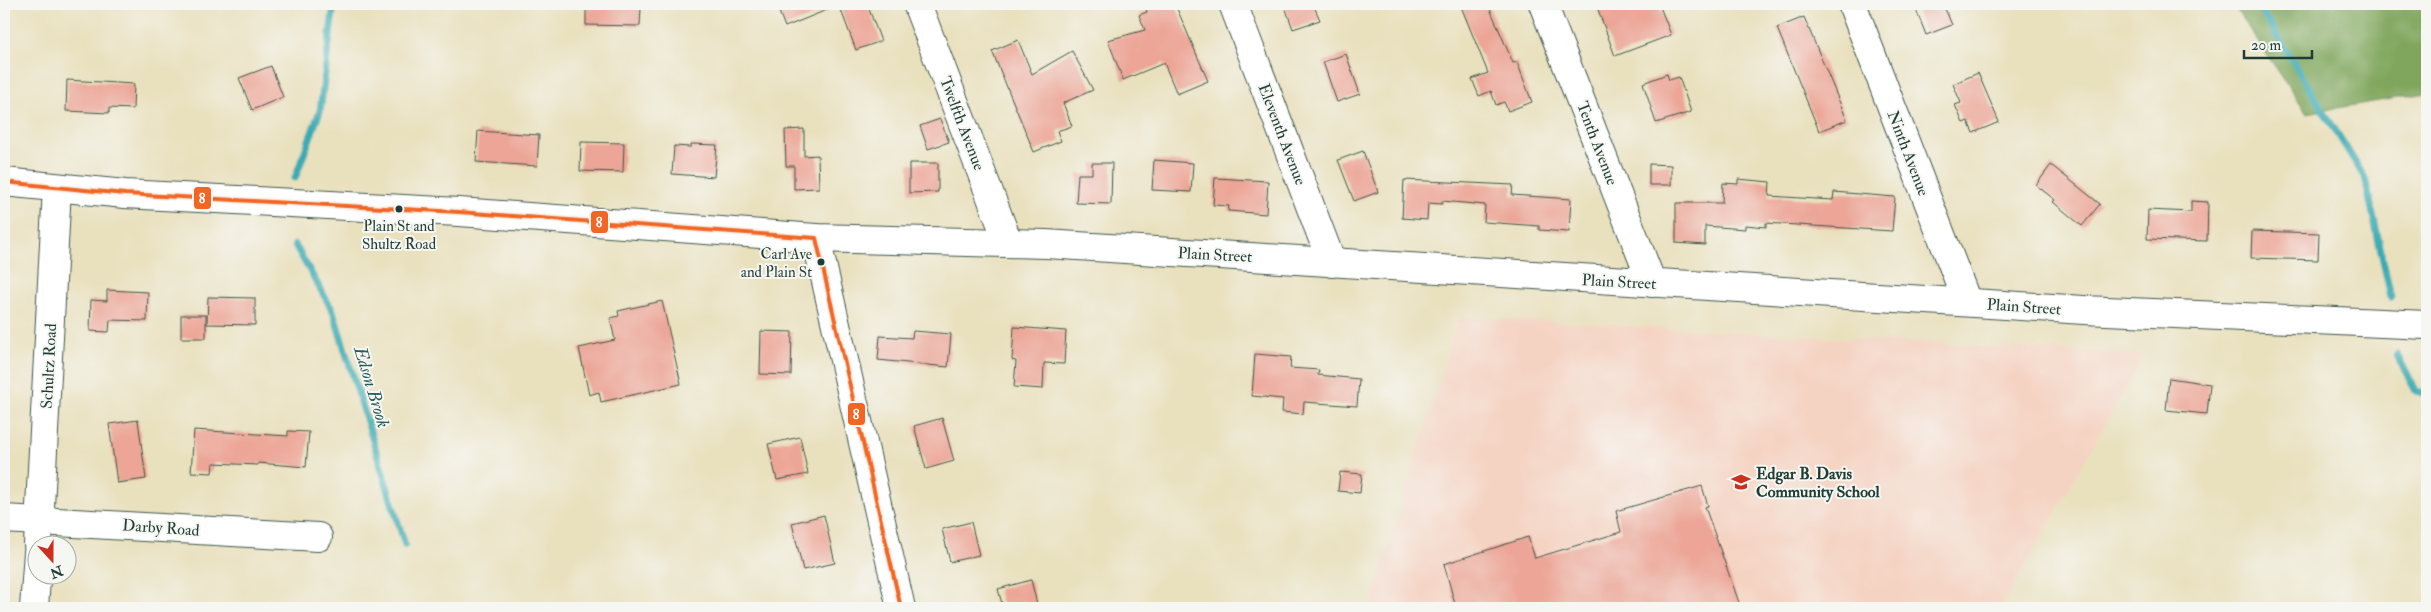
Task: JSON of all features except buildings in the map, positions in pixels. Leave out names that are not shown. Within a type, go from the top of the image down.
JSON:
[{"type":"main road","name":"Twelfth Avenue","points":[[917,4],[1008,242]]},
{"type":"main road","name":"Eleventh Avenue","points":[[1233,4],[1332,263]]},
{"type":"main road","name":"Tenth Avenue","points":[[1544,4],[1652,283]]},
{"type":"main road","name":"Ninth Avenue","points":[[1852,4],[1967,302]]},
{"type":"main road","name":"Plain Street","points":[[4,182],[57,188],[459,212],[816,238],[1008,242],[1236,254],[1332,263],[2084,310],[2427,325]]},
{"type":"main road","name":"Schultz Road","points":[[39,532],[57,188]]},
{"type":"main road","points":[[816,238],[901,608]]},
{"type":"main road","name":"Darby Road","points":[[4,519],[39,532],[318,537]]},
{"type":"main road","points":[[34,608],[36,584]]},
{"type":"shaded area","name":"Edgar B. Davis Community School","points":[[1459,317],[2144,355],[2001,608],[1370,608]]},
{"type":"green space","points":[[2232,4],[2427,4],[2427,93],[2307,113]]},
{"type":"waterway","name":"Edson Brook","points":[[295,178],[320,111],[334,4]]},
{"type":"waterway","points":[[2257,4],[2365,178],[2391,297]]},
{"type":"waterway","name":"Edson Brook","points":[[295,245],[333,311],[405,545]]},
{"type":"waterway","points":[[2397,355],[2416,391],[2427,394]]},
{"type":"transit line","name":"8","points":[[4,182],[125,194],[459,212],[816,238],[901,608]]},
{"type":"place","name":"Plain St and Shultz Road","points":[[399,209]]},
{"type":"place","name":"Carl Ave and Plain St","points":[[821,262]]},
{"type":"place","name":"Edgar B. Davis Community School","points":[[1741,482]]}]
